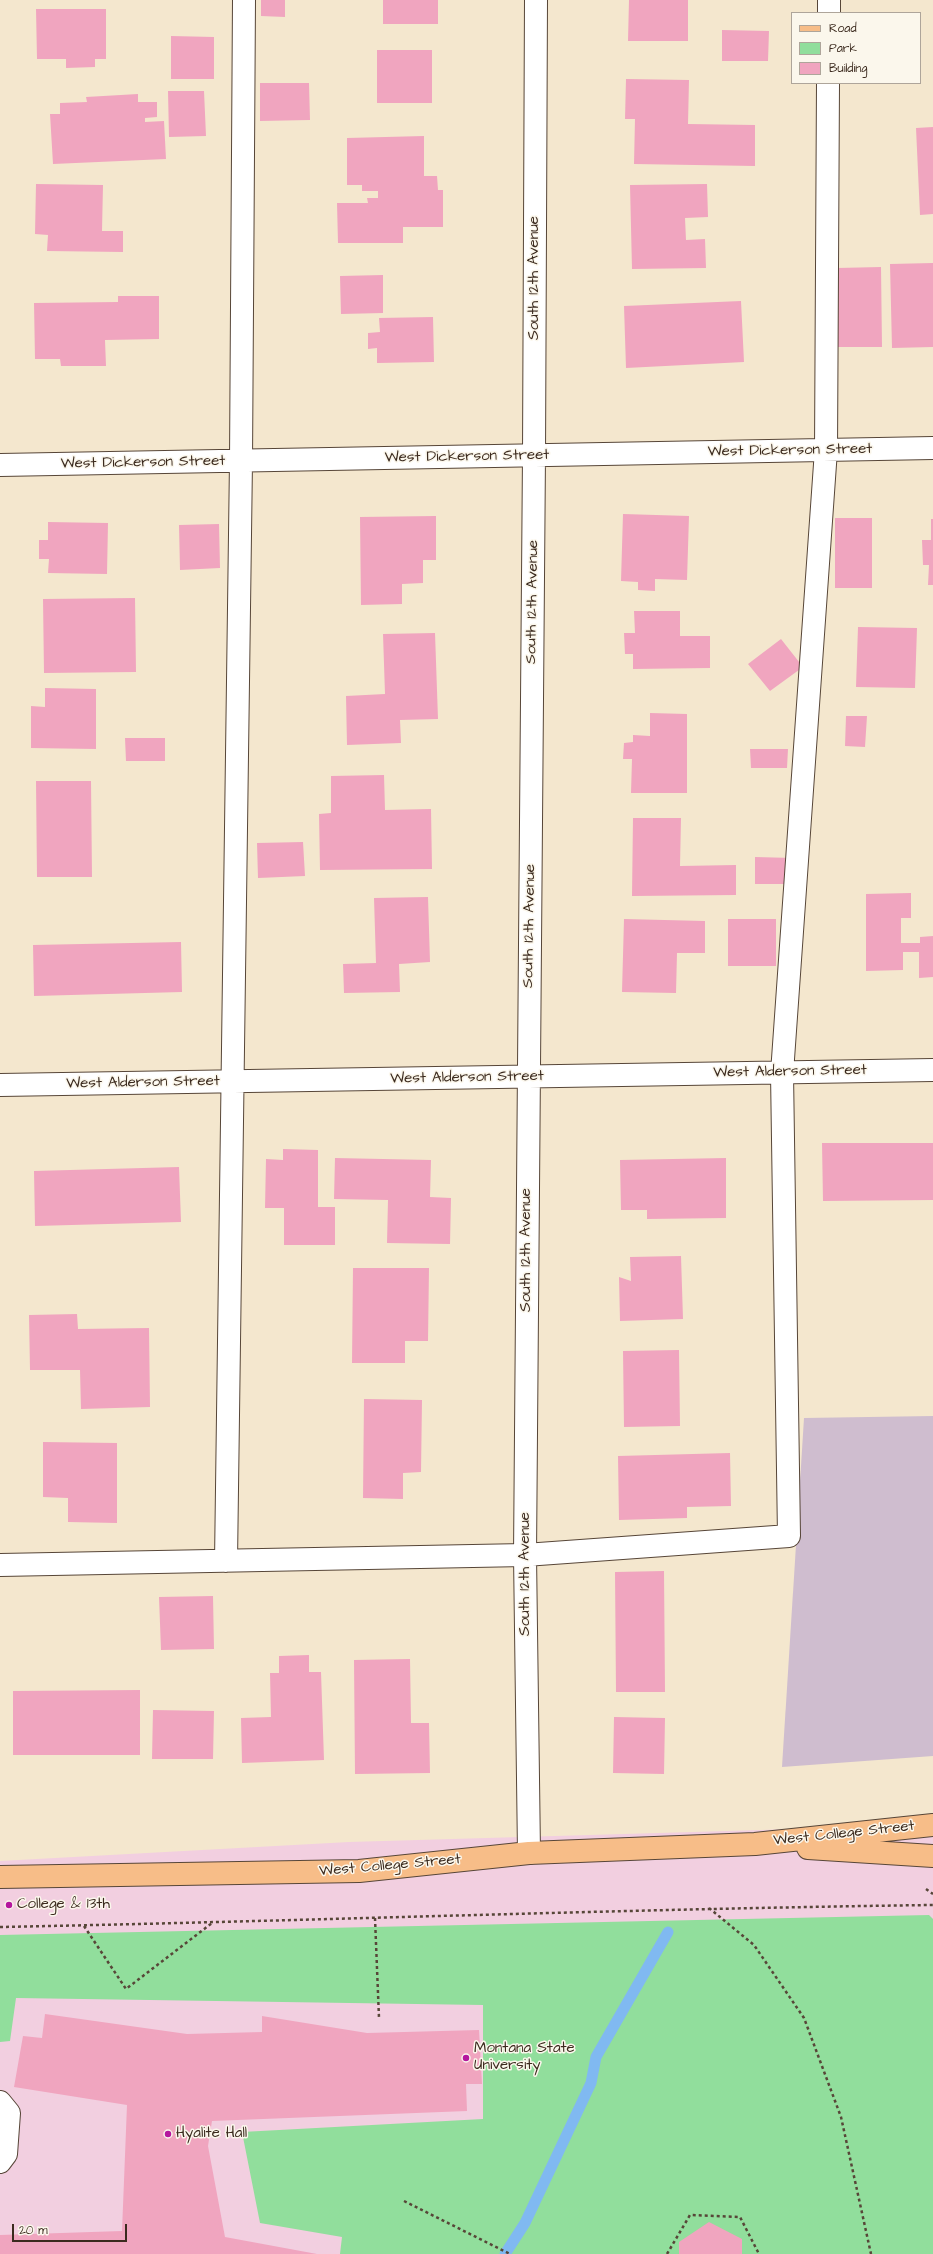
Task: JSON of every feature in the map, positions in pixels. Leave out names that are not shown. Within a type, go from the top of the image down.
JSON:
[{"type":"main road","name":"West College Street","points":[[0,1877],[360,1871],[529,1853],[755,1844],[933,1825]]},
{"type":"main road","name":"West College Street","points":[[755,1844],[933,1856]]},
{"type":"street","points":[[226,1560],[241,461],[244,0]]},
{"type":"street","name":"South 12th Avenue","points":[[529,1853],[525,1555],[534,456],[536,0]]},
{"type":"street","points":[[829,0],[829,12]]},
{"type":"street","points":[[0,1565],[525,1555],[789,1536],[782,1072],[826,450],[828,84]]},
{"type":"street","name":"West Dickerson Street","points":[[0,465],[933,448]]},
{"type":"street","name":"West Alderson Street","points":[[0,1085],[933,1070]]},
{"type":"street","points":[[0,2102],[9,2113],[6,2154],[0,2162]]},
{"type":"path","points":[[0,1927],[213,1923],[709,1908],[933,1905]]},
{"type":"path","points":[[709,1908],[754,1945],[804,2018],[842,2117],[871,2254]]},
{"type":"path","points":[[375,1918],[379,2018]]},
{"type":"path","points":[[84,1925],[126,1990],[213,1923]]},
{"type":"path","points":[[404,2201],[510,2254]]},
{"type":"path","points":[[667,2254],[690,2215],[740,2217],[759,2254]]},
{"type":"shaded area","points":[[933,1416],[933,1756],[782,1767],[804,1418]]},
{"type":"shaded area","name":"Montana State University","points":[[933,1825],[933,2254],[0,2254],[0,1861],[349,1842]]},
{"type":"green space","points":[[929,1915],[933,1919],[933,2254],[340,2254],[342,2237],[260,2223],[242,2132],[483,2119],[483,2005],[16,1998],[10,2041],[0,2042],[0,1935]]},
{"type":"building","points":[[261,0],[285,0],[285,17],[261,16]]},
{"type":"building","points":[[383,0],[438,0],[438,24],[383,24]]},
{"type":"building","points":[[629,0],[688,0],[688,41],[628,41]]},
{"type":"building","points":[[36,9],[106,9],[106,59],[95,59],[95,67],[66,68],[66,59],[37,59]]},
{"type":"building","points":[[722,30],[769,31],[768,61],[722,61]]},
{"type":"building","points":[[171,36],[214,37],[214,79],[171,79]]},
{"type":"building","points":[[377,50],[432,50],[432,103],[377,103]]},
{"type":"building","points":[[626,79],[689,80],[688,124],[755,125],[755,166],[634,164],[635,119],[625,119]]},
{"type":"building","points":[[260,83],[309,83],[310,120],[260,121]]},
{"type":"building","points":[[168,91],[204,91],[206,136],[169,137]]},
{"type":"building","points":[[138,94],[138,102],[157,102],[157,117],[145,118],[145,122],[164,121],[166,159],[53,164],[50,114],[60,114],[60,103],[87,102],[86,97]]},
{"type":"building","points":[[933,127],[933,214],[920,215],[916,128]]},
{"type":"building","points":[[424,136],[424,176],[437,176],[438,190],[443,190],[443,227],[403,227],[403,243],[338,243],[337,203],[368,203],[367,198],[378,198],[378,191],[362,191],[362,185],[347,185],[347,138]]},
{"type":"building","points":[[36,184],[103,185],[102,231],[123,231],[123,252],[47,251],[48,235],[35,234]]},
{"type":"building","points":[[707,184],[708,217],[685,218],[686,240],[705,239],[706,268],[632,269],[630,185]]},
{"type":"building","points":[[933,263],[933,347],[892,348],[890,264]]},
{"type":"building","points":[[881,267],[882,347],[838,347],[837,268]]},
{"type":"building","points":[[383,275],[383,313],[341,314],[340,276]]},
{"type":"building","points":[[118,296],[159,296],[159,339],[105,340],[106,366],[61,366],[60,359],[35,359],[34,303],[118,302]]},
{"type":"building","points":[[741,301],[744,362],[626,368],[624,306]]},
{"type":"building","points":[[433,317],[434,362],[377,363],[377,348],[368,349],[368,333],[380,332],[379,318]]},
{"type":"building","points":[[623,514],[689,516],[687,580],[655,579],[655,591],[638,590],[638,582],[621,581]]},
{"type":"building","points":[[436,516],[436,560],[423,560],[423,583],[402,584],[402,604],[361,605],[360,517]]},
{"type":"building","points":[[835,518],[872,518],[872,588],[835,588]]},
{"type":"building","points":[[931,519],[933,519],[933,585],[928,585],[929,565],[923,565],[922,540],[931,540]]},
{"type":"building","points":[[48,522],[108,523],[107,574],[48,573],[49,559],[39,559],[39,540],[48,540]]},
{"type":"building","points":[[219,524],[220,568],[180,570],[179,525]]},
{"type":"building","points":[[135,598],[136,672],[44,673],[43,599]]},
{"type":"building","points":[[634,611],[680,611],[680,636],[710,636],[710,668],[633,669],[633,654],[625,654],[624,633],[635,633]]},
{"type":"building","points":[[858,627],[917,628],[915,688],[856,687]]},
{"type":"building","points":[[435,633],[438,719],[400,720],[401,743],[347,745],[346,696],[385,694],[383,634]]},
{"type":"building","points":[[781,639],[803,667],[770,691],[748,664]]},
{"type":"building","points":[[45,688],[96,689],[96,749],[31,748],[31,706],[45,707]]},
{"type":"building","points":[[650,713],[687,714],[687,793],[631,793],[632,759],[623,759],[624,743],[633,742],[633,735],[650,736]]},
{"type":"building","points":[[846,716],[867,716],[865,747],[845,746]]},
{"type":"building","points":[[125,738],[165,738],[165,761],[126,761]]},
{"type":"building","points":[[750,749],[788,749],[787,768],[751,768]]},
{"type":"building","points":[[384,775],[385,810],[431,809],[432,869],[320,870],[319,814],[331,813],[331,776]]},
{"type":"building","points":[[36,781],[91,781],[92,877],[37,877]]},
{"type":"building","points":[[633,818],[681,818],[680,866],[736,865],[736,895],[632,896]]},
{"type":"building","points":[[303,842],[305,876],[258,878],[257,843]]},
{"type":"building","points":[[755,857],[793,858],[793,884],[755,884]]},
{"type":"building","points":[[911,893],[911,918],[901,918],[901,943],[920,943],[920,937],[933,936],[933,977],[919,978],[919,952],[903,952],[903,970],[866,971],[866,894]]},
{"type":"building","points":[[428,897],[430,962],[399,964],[400,992],[344,993],[343,964],[376,963],[374,898]]},
{"type":"building","points":[[624,919],[705,921],[705,953],[677,953],[676,993],[622,992]]},
{"type":"building","points":[[728,919],[776,919],[776,966],[728,966]]},
{"type":"building","points":[[181,942],[182,992],[34,996],[33,945]]},
{"type":"building","points":[[822,1143],[933,1143],[933,1200],[823,1201]]},
{"type":"building","points":[[283,1149],[318,1150],[318,1207],[335,1207],[335,1245],[284,1245],[284,1208],[265,1208],[266,1159],[283,1160]]},
{"type":"building","points":[[335,1158],[431,1160],[430,1197],[451,1198],[450,1244],[387,1243],[388,1200],[334,1199]]},
{"type":"building","points":[[726,1158],[726,1218],[647,1219],[647,1210],[621,1210],[620,1160]]},
{"type":"building","points":[[179,1167],[181,1222],[35,1226],[34,1171]]},
{"type":"building","points":[[681,1256],[683,1319],[620,1321],[619,1277],[631,1281],[630,1257]]},
{"type":"building","points":[[353,1268],[429,1268],[428,1341],[405,1341],[405,1363],[352,1363]]},
{"type":"building","points":[[77,1314],[78,1329],[149,1328],[150,1407],[81,1409],[80,1370],[30,1370],[29,1315]]},
{"type":"building","points":[[679,1350],[680,1426],[624,1427],[623,1351]]},
{"type":"building","points":[[364,1399],[422,1400],[421,1472],[403,1473],[403,1499],[363,1498]]},
{"type":"building","points":[[43,1442],[117,1443],[117,1523],[68,1522],[68,1498],[43,1497]]},
{"type":"building","points":[[730,1453],[731,1506],[687,1507],[687,1518],[619,1520],[618,1456]]},
{"type":"building","points":[[664,1571],[665,1692],[616,1692],[615,1572]]},
{"type":"building","points":[[213,1596],[214,1649],[161,1650],[159,1597]]},
{"type":"building","points":[[309,1655],[309,1672],[321,1672],[324,1760],[242,1763],[241,1718],[271,1717],[270,1673],[279,1673],[279,1656]]},
{"type":"building","points":[[410,1659],[411,1723],[429,1723],[430,1773],[355,1774],[354,1660]]},
{"type":"building","points":[[140,1690],[140,1755],[13,1755],[13,1691]]},
{"type":"building","points":[[153,1710],[214,1711],[213,1759],[152,1759]]},
{"type":"building","points":[[614,1717],[665,1718],[664,1774],[613,1773]]},
{"type":"building","name":"Hyalite Hall","points":[[45,2014],[187,2034],[262,2032],[262,2016],[367,2033],[479,2030],[482,2084],[466,2084],[467,2111],[212,2121],[208,2146],[225,2237],[317,2254],[0,2254],[0,2235],[122,2231],[127,2105],[14,2087],[23,2036],[42,2038]]},
{"type":"building","points":[[709,2222],[742,2239],[742,2254],[679,2254],[679,2242]]},
{"type":"waterway","points":[[505,2254],[525,2223],[591,2083],[596,2057],[668,1932]]},
{"type":"place","name":"College & 13th","points":[[9,1905]]},
{"type":"place","name":"Montana State University","points":[[466,2058]]},
{"type":"place","name":"Hyalite Hall","points":[[168,2134]]}]
